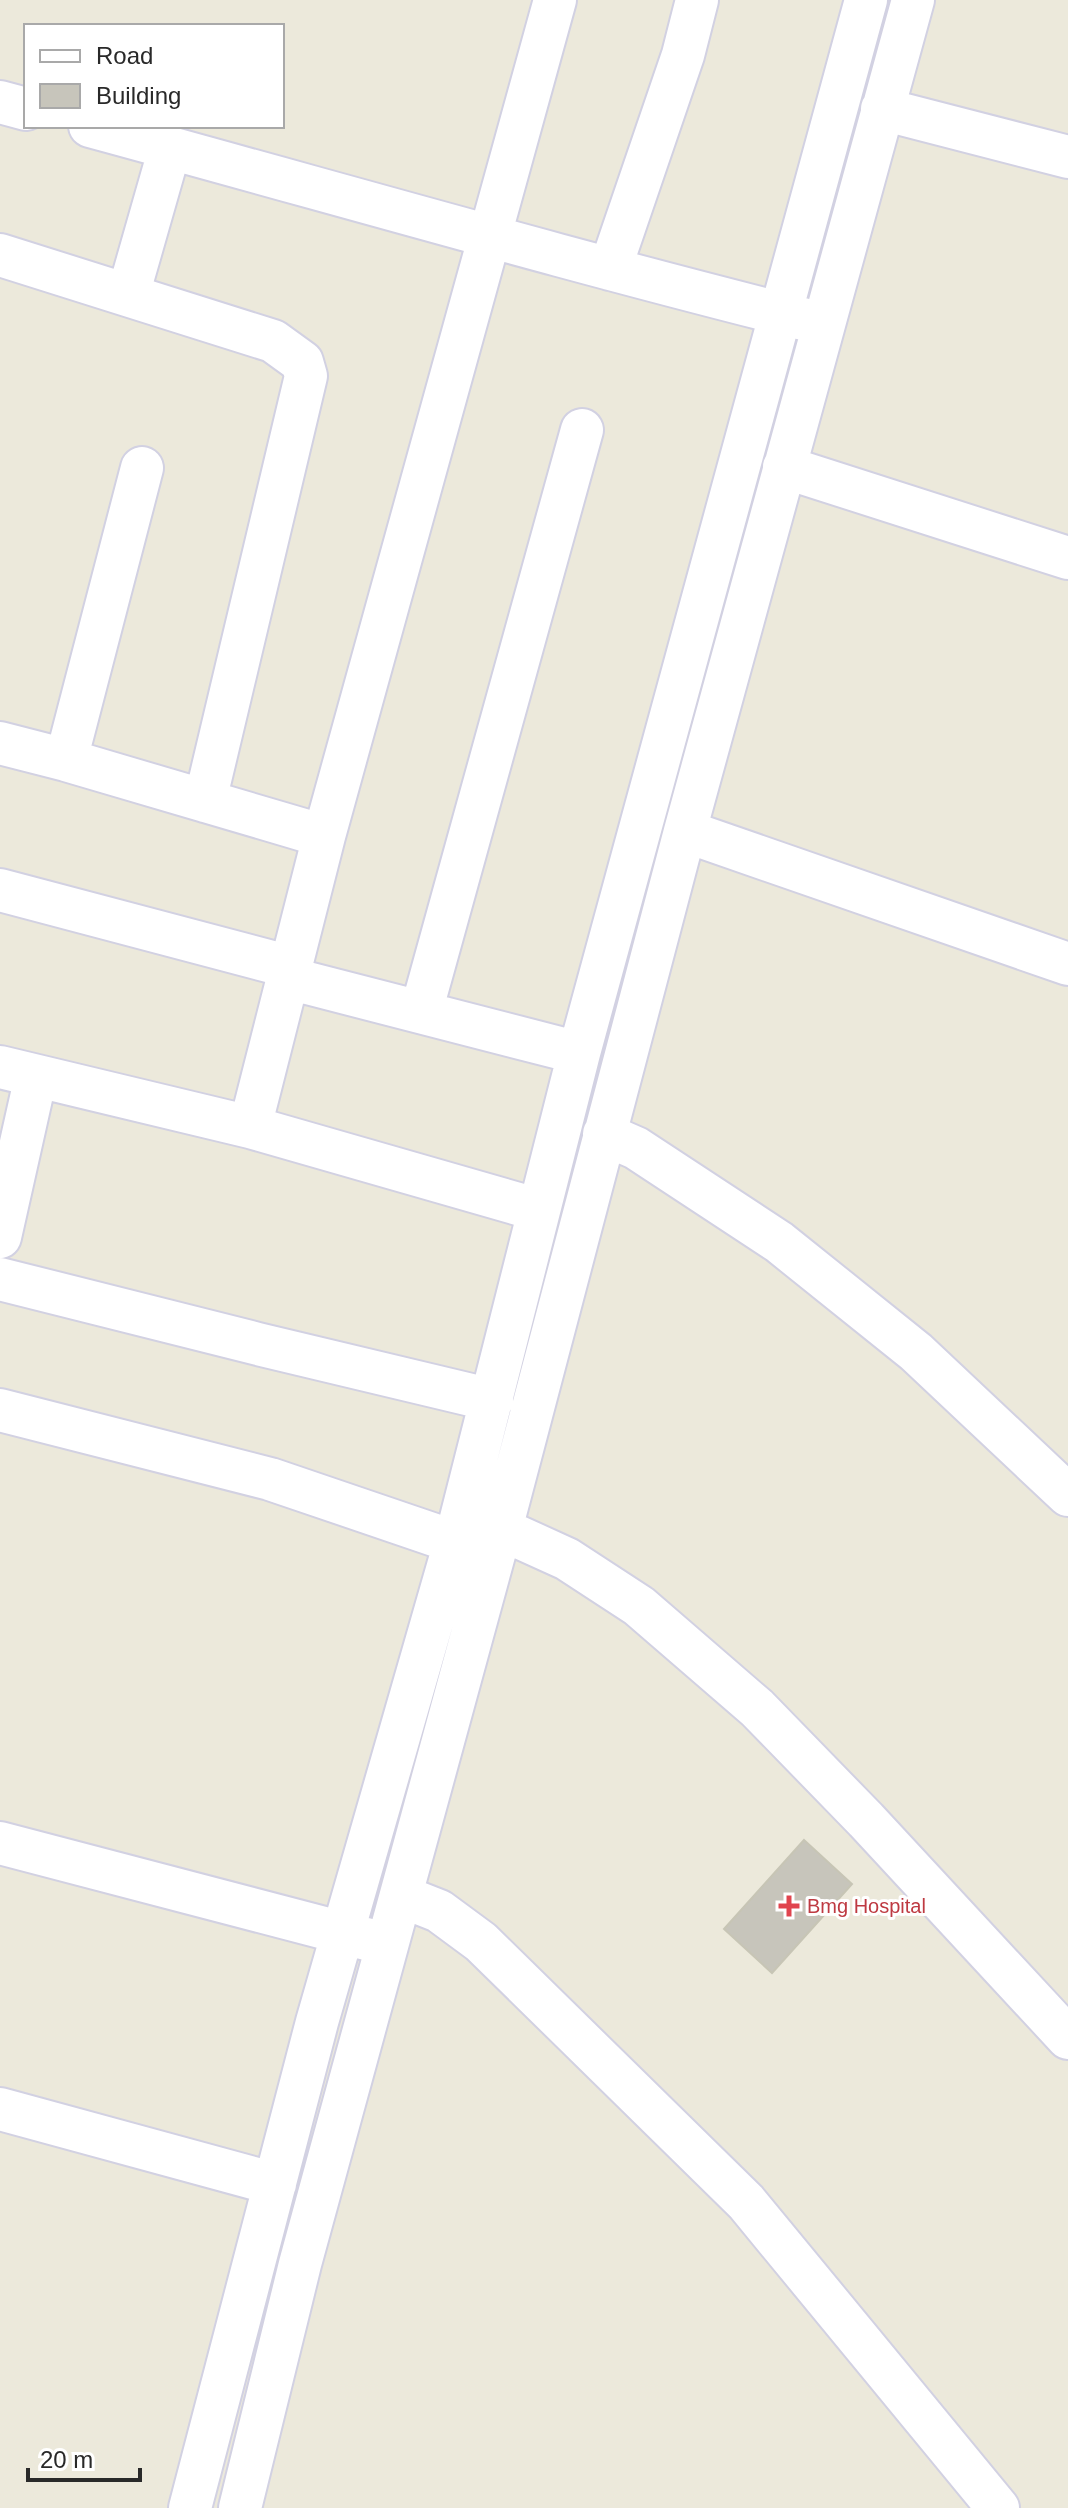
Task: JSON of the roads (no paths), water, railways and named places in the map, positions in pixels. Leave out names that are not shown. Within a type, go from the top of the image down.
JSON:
[{"type":"street","points":[[250,1127],[324,836],[555,0]]},
{"type":"street","points":[[610,269],[683,55],[697,0]]},
{"type":"street","points":[[190,2508],[343,1933],[455,1542],[579,1053],[866,0]]},
{"type":"street","points":[[240,2508],[300,2264],[501,1529],[685,831],[913,0]]},
{"type":"street","points":[[0,102],[24,108]]},
{"type":"street","points":[[882,109],[1068,157]]},
{"type":"street","points":[[97,128],[489,237],[824,324]]},
{"type":"street","points":[[128,295],[170,148]]},
{"type":"street","points":[[0,255],[273,341],[302,362],[306,376],[205,801]]},
{"type":"street","points":[[421,1012],[582,430]]},
{"type":"street","points":[[784,467],[1068,558]]},
{"type":"street","points":[[66,760],[142,468]]},
{"type":"street","points":[[0,743],[324,836]]},
{"type":"street","points":[[685,831],[1068,964]]},
{"type":"street","points":[[0,890],[421,1012],[579,1053]]},
{"type":"street","points":[[0,1237],[18,1072],[250,1127],[544,1191],[591,1185]]},
{"type":"street","points":[[604,1134],[636,1148],[779,1242],[916,1352],[1068,1495]]},
{"type":"street","points":[[0,1279],[492,1400]]},
{"type":"street","points":[[0,1410],[270,1479],[455,1542]]},
{"type":"street","points":[[501,1529],[567,1559],[639,1606],[757,1708],[866,1820],[1068,2038]]},
{"type":"street","points":[[0,1843],[387,1945]]},
{"type":"street","points":[[401,1896],[439,1911],[481,1942],[746,2202],[998,2508]]},
{"type":"street","points":[[0,2109],[275,2184]]},
{"type":"place","name":"Bmg Hospital","points":[[789,1906]]}]
